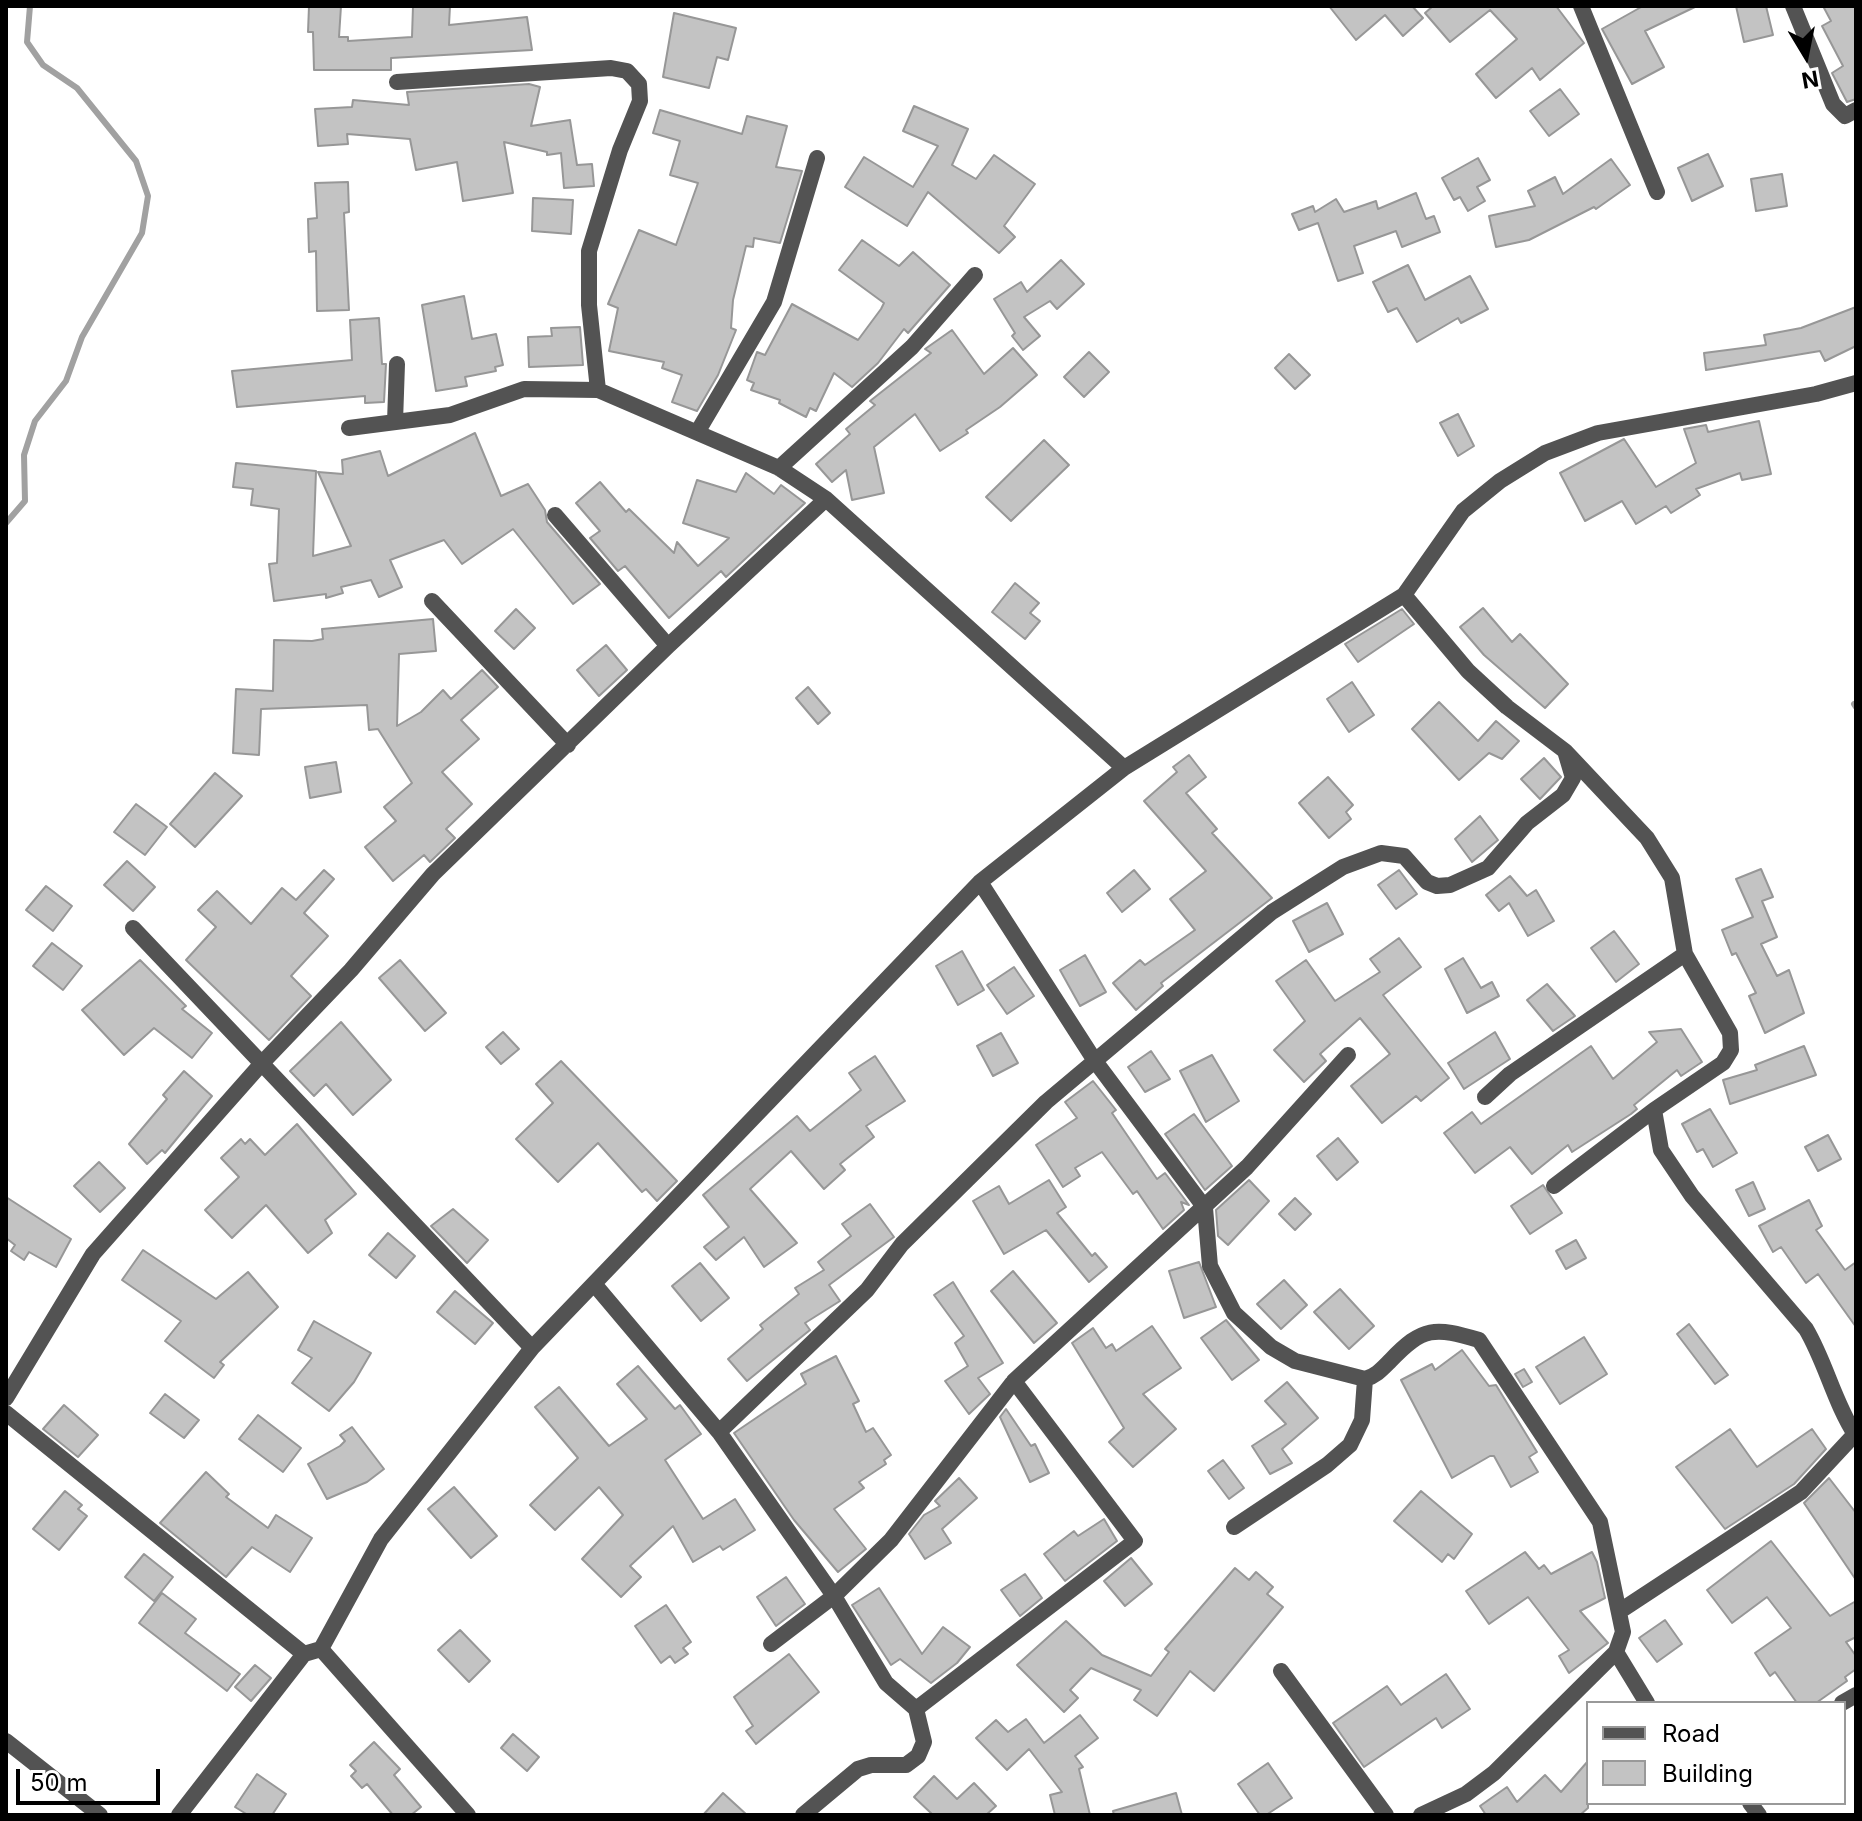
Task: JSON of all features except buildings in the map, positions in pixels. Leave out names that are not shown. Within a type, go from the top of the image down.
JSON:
[{"type":"street","points":[[1581,6],[1657,192]]},
{"type":"street","points":[[1793,6],[1833,104],[1845,116],[1856,110]]},
{"type":"street","points":[[397,82],[611,68],[627,71],[639,84],[640,101],[620,150],[589,251],[589,305],[598,390]]},
{"type":"street","points":[[698,431],[774,302],[817,158]]},
{"type":"street","points":[[779,468],[912,347],[975,275]]},
{"type":"street","points":[[395,422],[397,364]]},
{"type":"street","points":[[179,1815],[304,1654],[321,1649],[381,1539],[532,1348],[980,882],[1124,768],[1404,595],[1463,511],[1500,481],[1545,453],[1598,433],[1816,394],[1856,383]]},
{"type":"street","points":[[349,428],[450,415],[524,389],[598,390],[698,431],[779,468],[826,499],[1124,768]]},
{"type":"street","points":[[6,1398],[93,1254],[263,1062],[351,970],[468,838],[826,499]]},
{"type":"street","points":[[555,515],[668,646]]},
{"type":"street","points":[[1404,595],[1468,671],[1507,707],[1565,751],[1659,854],[1678,899],[1685,954],[1730,1033],[1731,1050],[1723,1063],[1654,1110],[1554,1186]]},
{"type":"street","points":[[432,601],[568,745]]},
{"type":"street","points":[[719,1432],[867,1290],[902,1244],[991,1157],[1225,948],[1272,912],[1343,867],[1381,853],[1404,856],[1427,882],[1437,886],[1450,885],[1488,868],[1527,823],[1570,786],[1573,778],[1565,751]]},
{"type":"street","points":[[980,882],[1095,1061],[1205,1208],[1210,1266],[1234,1313],[1271,1347],[1295,1361],[1365,1379],[1375,1376],[1403,1347],[1426,1331],[1444,1329],[1479,1340],[1600,1522],[1623,1632],[1616,1652],[1494,1773],[1466,1794],[1421,1815]]},
{"type":"street","points":[[133,928],[532,1348]]},
{"type":"street","points":[[1485,1097],[1510,1074],[1685,954]]},
{"type":"street","points":[[771,1644],[834,1596],[891,1540],[1014,1381],[1205,1208],[1247,1167],[1348,1055]]},
{"type":"street","points":[[1620,1611],[1801,1492],[1855,1435],[1806,1329],[1692,1196],[1661,1150],[1654,1110]]},
{"type":"street","points":[[595,1285],[719,1432],[834,1596],[886,1683],[916,1709],[924,1742],[918,1756],[906,1765],[871,1765],[858,1769],[803,1815]]},
{"type":"street","points":[[1234,1527],[1327,1465],[1350,1445],[1362,1420],[1365,1379]]},
{"type":"street","points":[[916,1709],[1135,1541],[1014,1381]]},
{"type":"street","points":[[6,1413],[304,1654]]},
{"type":"street","points":[[321,1649],[460,1813]]},
{"type":"street","points":[[1616,1652],[1646,1701]]},
{"type":"street","points":[[1281,1671],[1386,1815]]},
{"type":"street","points":[[6,1741],[100,1815]]},
{"type":"waterway","points":[[6,523],[25,501],[24,455],[35,421],[66,381],[82,337],[142,233],[148,196],[136,161],[77,88],[43,65],[27,42],[30,6]]}]
